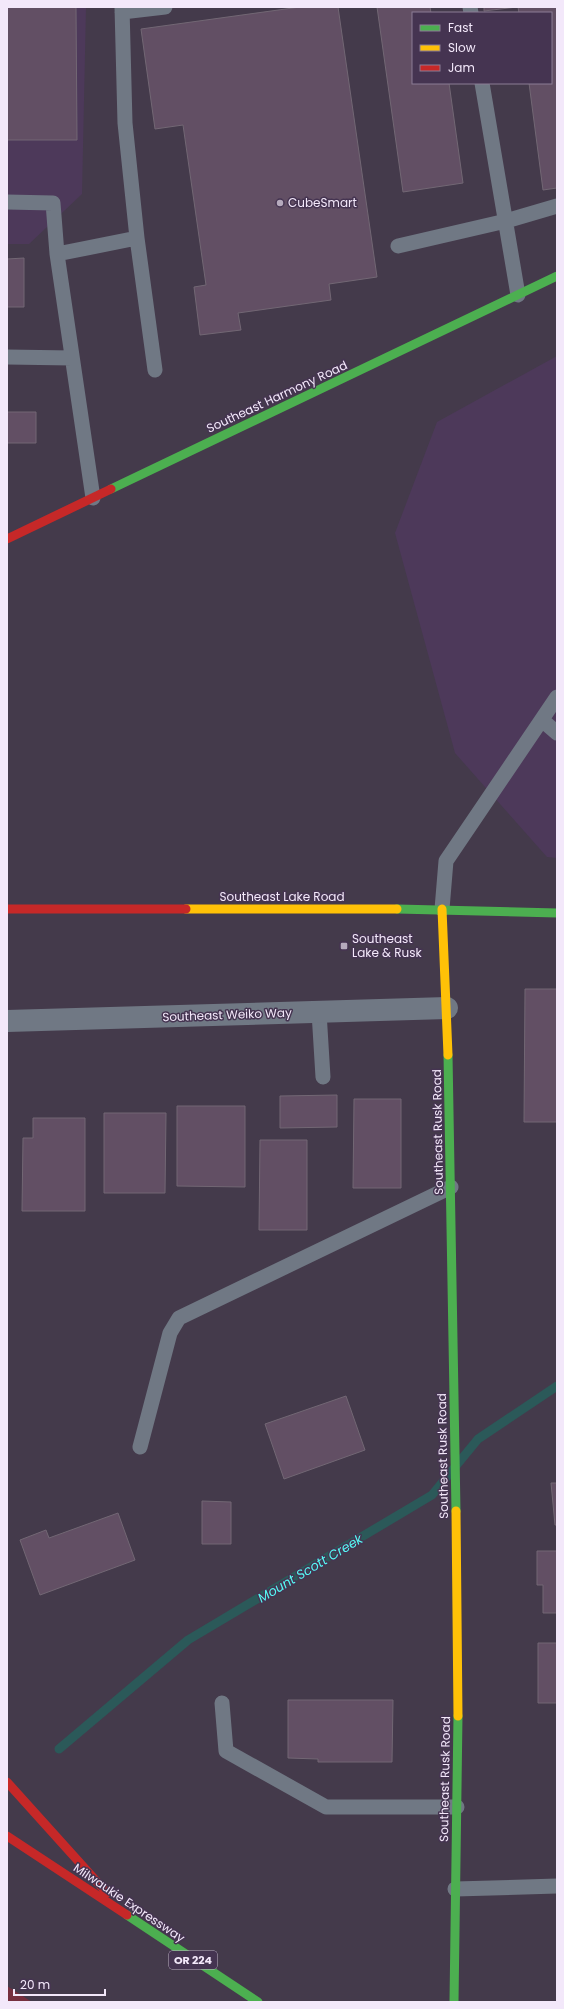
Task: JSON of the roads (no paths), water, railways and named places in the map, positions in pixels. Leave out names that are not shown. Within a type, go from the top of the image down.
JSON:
[{"type":"main road","name":"Southeast Harmony Road","points":[[7,539],[557,276]]},
{"type":"main road","name":"Southeast Lake Road","points":[[7,909],[442,909],[557,913]]},
{"type":"main road","name":"Southeast Rusk Road","points":[[442,909],[447,1008],[456,1504],[458,1740],[454,2002]]},
{"type":"main road","points":[[7,1782],[129,1917]]},
{"type":"main road","name":"Milwaukie Expressway","points":[[7,1836],[258,2002]]},
{"type":"street","name":"Southeast Weiko Way","points":[[7,1021],[447,1008]]},
{"type":"lane","points":[[155,370],[137,238],[126,123],[122,10],[165,7]]},
{"type":"lane","points":[[482,84],[518,294]]},
{"type":"lane","points":[[7,202],[53,203],[57,254],[93,498]]},
{"type":"lane","points":[[398,246],[506,221],[557,206]]},
{"type":"lane","points":[[57,254],[137,238]]},
{"type":"lane","points":[[7,357],[72,358]]},
{"type":"lane","points":[[442,909],[446,861],[557,697]]},
{"type":"lane","points":[[542,720],[557,733]]},
{"type":"lane","points":[[319,1012],[323,1077]]},
{"type":"lane","points":[[140,1447],[170,1333],[179,1318],[451,1187]]},
{"type":"lane","points":[[222,1703],[226,1750],[326,1807],[457,1807]]},
{"type":"lane","points":[[455,1888],[557,1886]]},
{"type":"waterway","name":"Mount Scott Creek","points":[[59,1749],[188,1640],[432,1495],[478,1439],[557,1386]]},
{"type":"place","name":"CubeSmart","points":[[280,203]]},
{"type":"place","name":"Southeast Lake & Rusk","points":[[344,946]]}]
